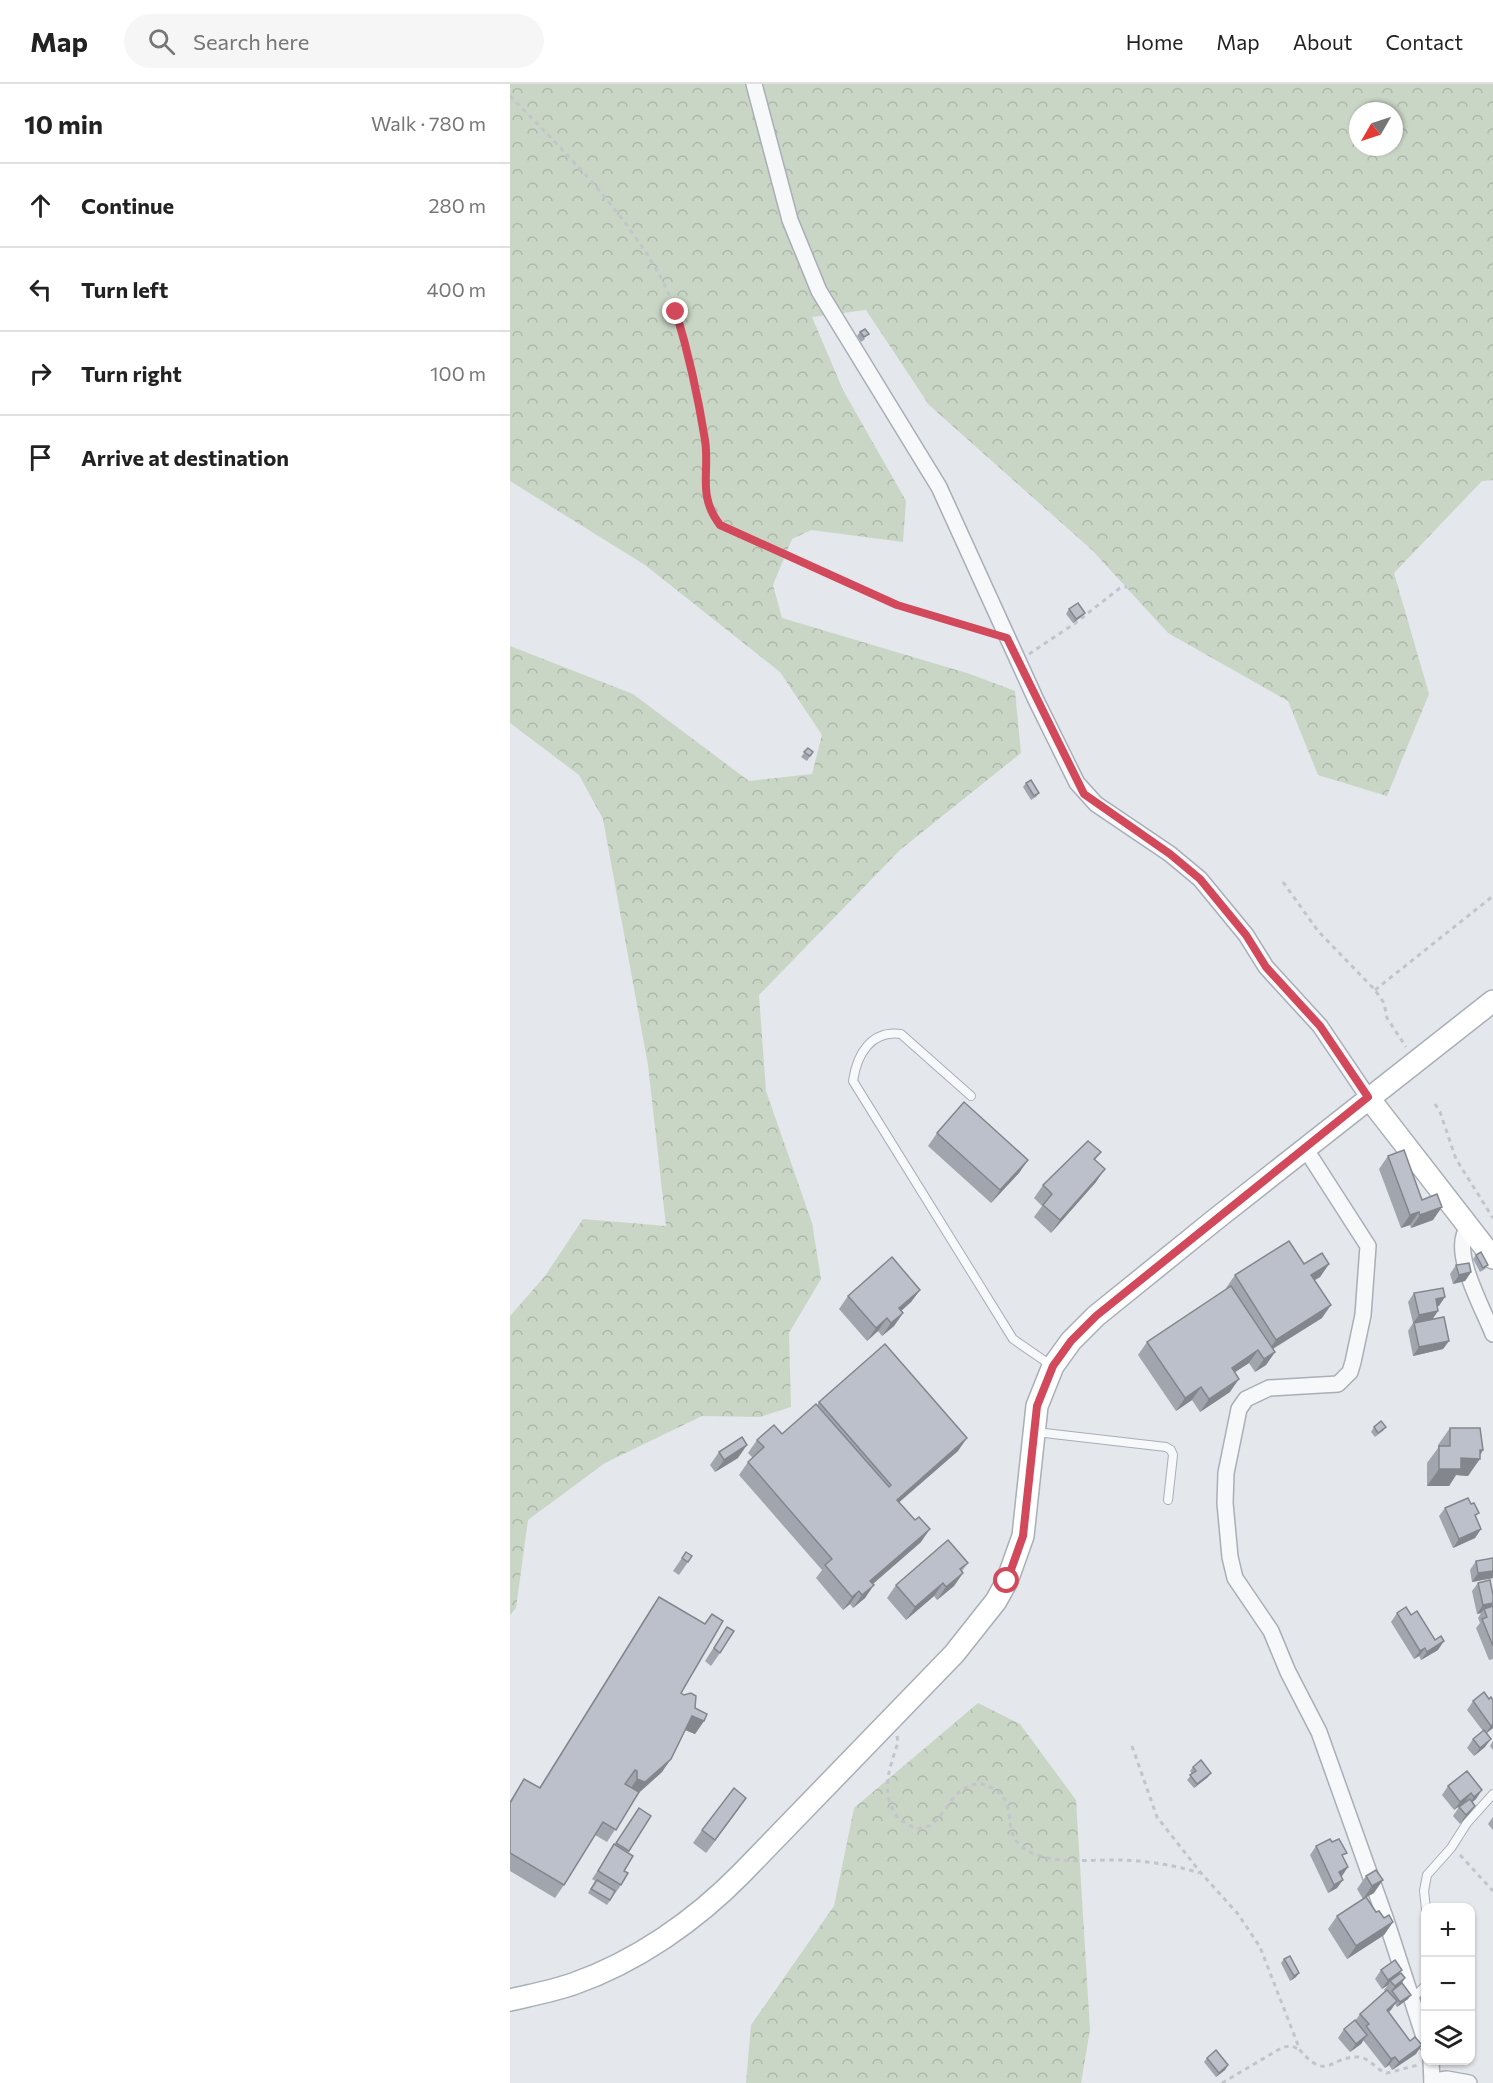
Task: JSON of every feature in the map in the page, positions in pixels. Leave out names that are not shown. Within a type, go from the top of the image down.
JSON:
[{"type":"street","points":[[754,84],[784,200],[807,266],[819,291],[939,488],[1018,662],[1084,794],[1170,854],[1200,879],[1246,935],[1266,967],[1320,1026],[1368,1097],[1493,1258]]},
{"type":"street","points":[[510,2000],[573,1984],[640,1952],[701,1911],[725,1890],[888,1724],[978,1626],[1007,1581],[1023,1536],[1032,1431],[1037,1406],[1053,1366],[1071,1341],[1096,1316],[1368,1097],[1493,1001]]},
{"type":"street","points":[[1305,1148],[1368,1246],[1363,1315],[1353,1362],[1345,1378],[1338,1384],[1269,1388],[1246,1400],[1239,1409],[1226,1473],[1225,1503],[1230,1557],[1235,1578],[1271,1631],[1288,1672],[1319,1732],[1386,1920],[1421,2031]]},
{"type":"street","points":[[1469,1227],[1463,1235],[1463,1254],[1471,1284],[1493,1334]]},
{"type":"street","points":[[1431,2065],[1432,2082],[1447,2079],[1470,2083]]},
{"type":"lane","points":[[970,1096],[901,1034],[888,1032],[877,1037],[866,1046],[856,1063],[853,1081],[1013,1339],[1053,1366]]},
{"type":"lane","points":[[1032,1431],[1166,1447],[1173,1455],[1168,1500]]},
{"type":"lane","points":[[1425,1903],[1427,1875],[1451,1848],[1467,1823],[1493,1794]]},
{"type":"lane","points":[[1410,1999],[1421,1989]]},
{"type":"path","points":[[510,96],[582,171],[638,241],[658,271],[676,312],[692,365],[706,444],[704,485],[711,513],[720,525],[897,605],[1007,638]]},
{"type":"path","points":[[1018,662],[1074,624],[1120,588],[1127,587]]},
{"type":"path","points":[[1283,882],[1318,931],[1376,990],[1384,1003],[1387,1018],[1415,1061]]},
{"type":"path","points":[[1376,990],[1493,896]]},
{"type":"path","points":[[1435,1104],[1440,1112],[1456,1159],[1493,1218]]},
{"type":"path","points":[[888,1724],[897,1732],[898,1742],[886,1783],[890,1804],[898,1819],[914,1828],[933,1823],[958,1793],[979,1783],[1000,1793],[1008,1805],[1011,1834],[1019,1846],[1034,1854],[1064,1860],[1154,1863],[1201,1873]]},
{"type":"path","points":[[1132,1746],[1157,1817],[1201,1873],[1238,1914],[1260,1947],[1300,2050]]},
{"type":"path","points":[[1451,1848],[1493,1891]]},
{"type":"path","points":[[1222,2083],[1283,2047],[1292,2046],[1300,2050],[1317,2066],[1333,2066],[1351,2057],[1361,2057],[1387,2073],[1421,2064]]},
{"type":"green space","points":[[510,84],[1493,84],[1493,480],[1482,481],[1394,573],[1429,694],[1387,796],[1318,775],[1288,701],[1168,633],[1092,550],[929,405],[866,310],[812,317],[843,390],[906,501],[903,542],[811,530],[792,539],[773,585],[782,618],[970,674],[1015,691],[1021,753],[900,850],[759,995],[766,1091],[812,1223],[821,1279],[789,1333],[791,1407],[760,1417],[702,1416],[605,1463],[528,1520],[516,1608],[510,1615],[510,1316],[545,1276],[583,1219],[666,1226],[648,1065],[603,819],[579,775],[510,723],[510,646],[633,694],[749,781],[812,774],[822,735],[780,672],[645,565],[510,481]]},
{"type":"green space","points":[[978,1703],[1020,1724],[1076,1800],[1090,2030],[1081,2083],[746,2083],[751,2025],[834,1906],[854,1808]]},
{"type":"building","points":[[865,329],[869,334],[864,337],[860,332]]},
{"type":"building","points":[[1078,603],[1085,613],[1076,619],[1069,609]]},
{"type":"building","points":[[808,748],[813,752],[810,756],[804,752]]},
{"type":"building","points":[[1031,780],[1039,793],[1034,796],[1026,783]]},
{"type":"building","points":[[964,1102],[1028,1160],[1000,1190],[937,1133]]},
{"type":"building","points":[[1088,1141],[1101,1152],[1094,1159],[1105,1169],[1060,1220],[1043,1205],[1052,1194],[1043,1185]]},
{"type":"building","points":[[1404,1150],[1422,1200],[1437,1194],[1442,1207],[1420,1215],[1419,1212],[1410,1215],[1388,1156]]},
{"type":"building","points":[[1289,1241],[1304,1264],[1322,1253],[1329,1264],[1311,1275],[1331,1305],[1276,1340],[1235,1275]]},
{"type":"building","points":[[1481,1252],[1488,1265],[1483,1268],[1476,1255]]},
{"type":"building","points":[[892,1257],[920,1290],[899,1308],[903,1313],[891,1323],[887,1318],[876,1328],[848,1296]]},
{"type":"building","points":[[1469,1263],[1471,1272],[1459,1275],[1456,1265]]},
{"type":"building","points":[[1231,1286],[1275,1352],[1264,1359],[1258,1350],[1232,1368],[1239,1379],[1209,1399],[1201,1387],[1185,1398],[1147,1342]]},
{"type":"building","points":[[1443,1288],[1445,1297],[1436,1299],[1438,1311],[1419,1315],[1414,1293]]},
{"type":"building","points":[[1444,1317],[1449,1341],[1419,1347],[1414,1323]]},
{"type":"building","points":[[885,1344],[967,1438],[897,1500],[915,1520],[919,1517],[930,1529],[870,1581],[874,1585],[862,1595],[859,1591],[852,1597],[825,1565],[832,1559],[748,1462],[764,1447],[757,1440],[774,1425],[782,1434],[816,1404],[889,1487],[891,1485],[819,1402]]},
{"type":"building","points":[[1381,1421],[1386,1427],[1378,1433],[1374,1427]]},
{"type":"building","points":[[1450,1428],[1480,1428],[1483,1450],[1480,1450],[1480,1459],[1461,1458],[1461,1469],[1439,1469],[1439,1446],[1450,1446]]},
{"type":"building","points":[[742,1437],[747,1445],[724,1460],[719,1452]]},
{"type":"building","points":[[1468,1498],[1471,1504],[1474,1503],[1479,1513],[1475,1515],[1481,1529],[1459,1539],[1445,1508]]},
{"type":"building","points":[[948,1540],[968,1563],[960,1569],[963,1573],[946,1587],[943,1583],[915,1607],[896,1585]]},
{"type":"building","points":[[686,1552],[692,1556],[688,1562],[682,1558]]},
{"type":"building","points":[[1493,1558],[1493,1571],[1478,1573],[1476,1561]]},
{"type":"building","points":[[1490,1580],[1493,1603],[1483,1605],[1478,1583]]},
{"type":"building","points":[[659,1597],[705,1624],[712,1614],[723,1621],[681,1693],[684,1695],[691,1693],[696,1696],[695,1708],[707,1714],[704,1721],[692,1716],[671,1759],[645,1782],[637,1779],[635,1770],[625,1784],[639,1792],[616,1830],[603,1822],[564,1885],[510,1853],[510,1803],[524,1779],[540,1788]]},
{"type":"building","points":[[1493,1606],[1493,1646],[1482,1619],[1487,1617],[1484,1609]]},
{"type":"building","points":[[1406,1607],[1411,1615],[1417,1611],[1435,1640],[1441,1636],[1444,1641],[1427,1652],[1425,1648],[1420,1651],[1397,1613]]},
{"type":"building","points":[[727,1627],[734,1631],[720,1653],[714,1648]]},
{"type":"building","points":[[1484,1692],[1489,1699],[1491,1697],[1493,1700],[1493,1724],[1491,1726],[1473,1701]]},
{"type":"building","points":[[1484,1730],[1491,1739],[1480,1748],[1473,1739]]},
{"type":"building","points":[[1201,1760],[1211,1773],[1197,1784],[1190,1775],[1196,1771],[1193,1767]]},
{"type":"building","points":[[1467,1771],[1482,1790],[1474,1797],[1471,1793],[1460,1802],[1448,1786]]},
{"type":"building","points":[[734,1788],[746,1798],[715,1840],[702,1830]]},
{"type":"building","points":[[1470,1799],[1475,1806],[1466,1815],[1459,1807]]},
{"type":"building","points":[[639,1808],[651,1816],[629,1851],[616,1843]]},
{"type":"building","points":[[1330,1839],[1332,1842],[1339,1839],[1347,1853],[1342,1855],[1348,1867],[1339,1872],[1343,1880],[1334,1885],[1316,1846]]},
{"type":"building","points":[[614,1844],[633,1856],[624,1871],[628,1873],[621,1885],[598,1871]]},
{"type":"building","points":[[1376,1870],[1383,1880],[1372,1886],[1366,1876]]},
{"type":"building","points":[[597,1880],[615,1891],[610,1900],[591,1889]]},
{"type":"building","points":[[1366,1897],[1376,1912],[1379,1911],[1384,1918],[1389,1915],[1393,1922],[1356,1946],[1337,1916]]},
{"type":"building","points":[[1290,1956],[1299,1973],[1294,1976],[1284,1959]]},
{"type":"building","points":[[1395,1960],[1402,1970],[1388,1980],[1381,1970]]},
{"type":"building","points":[[1401,1973],[1405,1978],[1395,1986],[1390,1981]]},
{"type":"building","points":[[1402,1983],[1411,1995],[1400,2002],[1392,1991]]},
{"type":"building","points":[[1387,1990],[1397,2001],[1387,2010],[1410,2041],[1415,2037],[1421,2046],[1399,2062],[1395,2057],[1391,2059],[1366,2026],[1369,2024],[1360,2014]]},
{"type":"building","points":[[1355,2020],[1367,2035],[1356,2044],[1344,2029]]},
{"type":"building","points":[[1216,2050],[1228,2065],[1219,2073],[1207,2058]]},
{"type":"route","points":[[676,312],[692,365],[706,444],[704,485],[711,513],[720,525],[919,614],[936,616],[1007,638],[1084,794],[1170,854],[1200,879],[1223,904],[1266,967],[1320,1026],[1368,1097],[1096,1316],[1071,1341],[1053,1366],[1037,1406],[1032,1431],[1023,1536],[1007,1581]]}]
